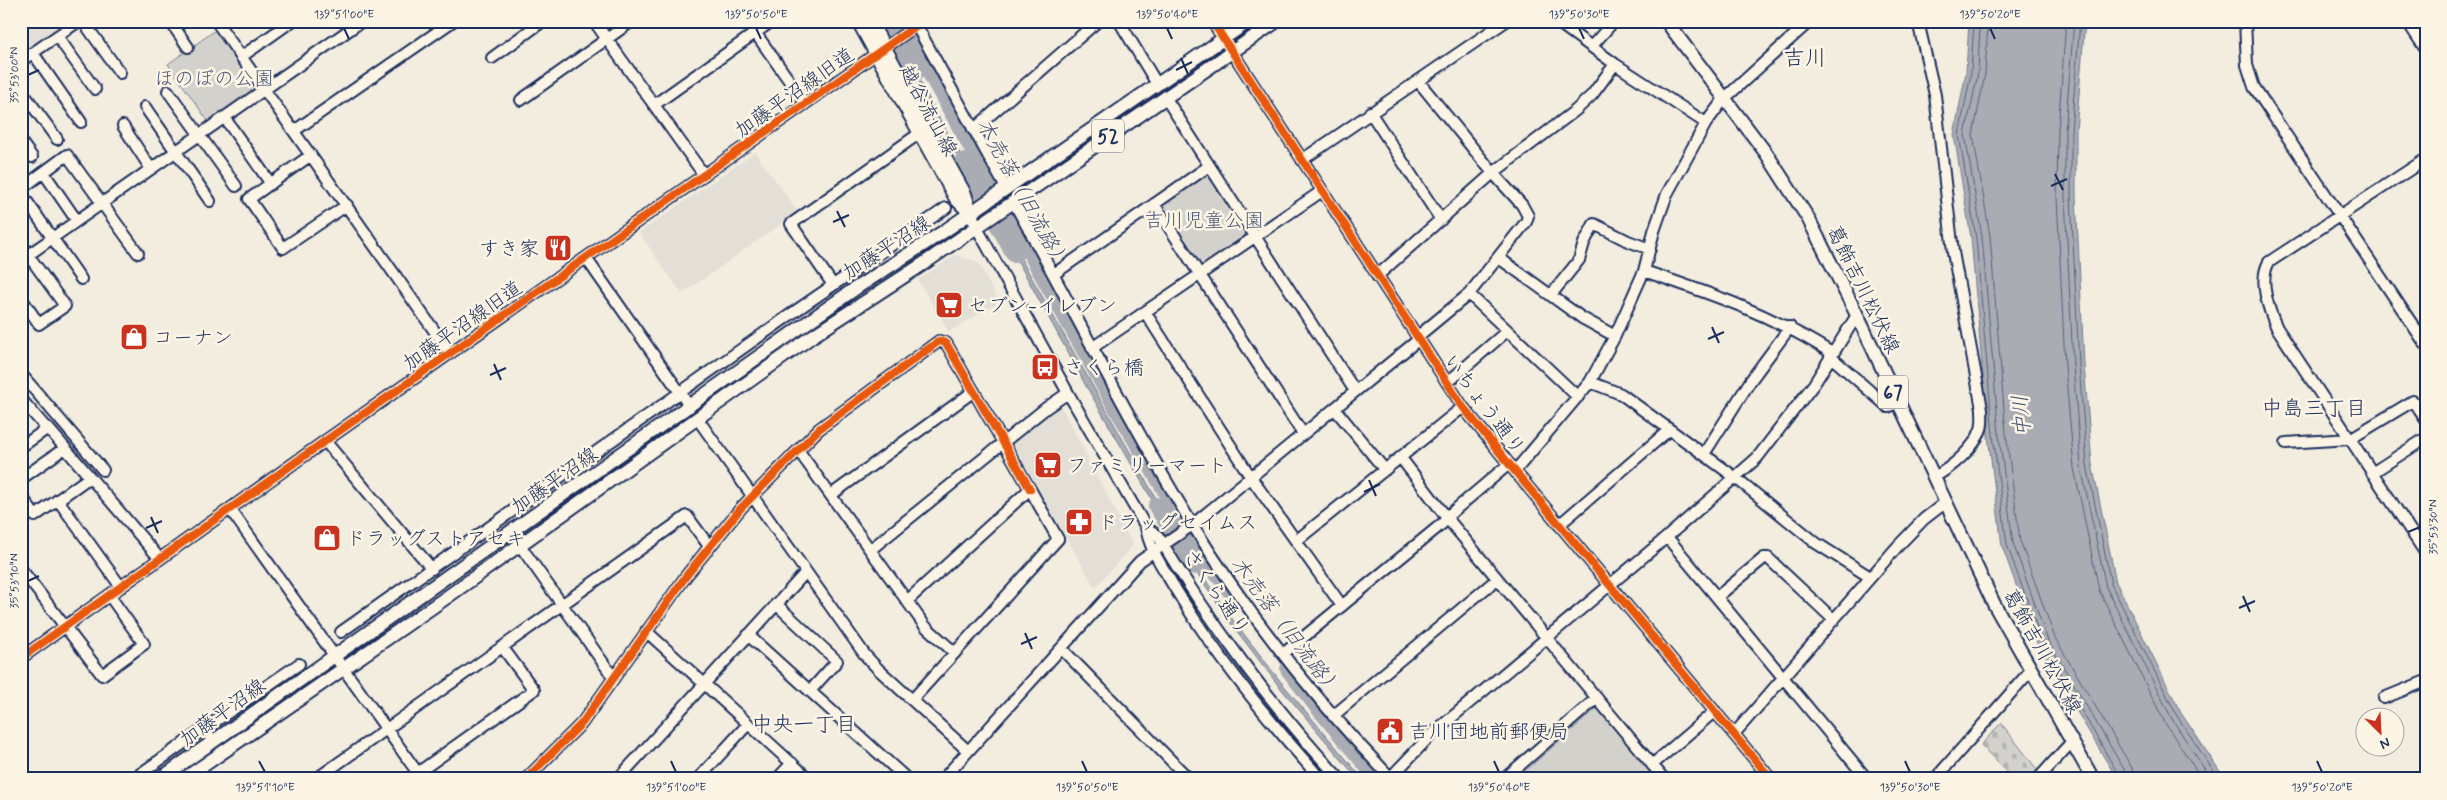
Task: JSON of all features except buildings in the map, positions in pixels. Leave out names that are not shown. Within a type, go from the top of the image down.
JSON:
[{"type":"main road","name":"越谷流山線","points":[[858,21],[885,49],[920,133],[956,200],[970,213]]},
{"type":"main road","name":"越谷流山線","points":[[870,21],[965,194],[976,226]]},
{"type":"main road","name":"52","points":[[970,213],[1249,21]]},
{"type":"main road","name":"52","points":[[976,226],[1277,21]]},
{"type":"main road","name":"葛飾吉川松伏線","points":[[1666,21],[1788,184],[1808,218],[1857,315],[1994,604],[2093,779]]},
{"type":"main road","name":"加藤平沼線","points":[[184,779],[519,544],[802,327],[970,213]]},
{"type":"main road","name":"加藤平沼線","points":[[160,779],[511,533],[976,226]]},
{"type":"street","points":[[21,61],[78,21]]},
{"type":"street","points":[[83,21],[120,73]]},
{"type":"street","points":[[170,21],[188,46]]},
{"type":"street","points":[[216,21],[450,353]]},
{"type":"street","points":[[241,57],[292,21]]},
{"type":"street","points":[[25,258],[362,21]]},
{"type":"street","points":[[433,21],[440,31]]},
{"type":"street","points":[[294,132],[453,21]]},
{"type":"street","points":[[492,58],[544,21]]},
{"type":"street","points":[[594,21],[704,175]]},
{"type":"street","points":[[521,100],[632,21]]},
{"type":"street","points":[[747,21],[805,103]]},
{"type":"street","points":[[654,106],[772,21]]},
{"type":"street","points":[[973,130],[1098,21]]},
{"type":"street","points":[[1119,21],[1157,84]]},
{"type":"street","name":"いちょう通り","points":[[1212,21],[1463,406],[1559,525],[1771,779]]},
{"type":"street","points":[[1302,160],[1506,21]]},
{"type":"street","points":[[1556,21],[1615,64],[1706,123]]},
{"type":"street","points":[[1592,46],[1614,21]]},
{"type":"street","points":[[1283,654],[1447,518],[1512,468],[1578,397],[1590,382],[1615,336],[1644,271],[1654,231],[1667,194],[1706,123],[1724,98],[1810,21]]},
{"type":"street","points":[[2245,21],[2247,65],[2254,87],[2426,345]]},
{"type":"street","points":[[2407,21],[2426,50]]},
{"type":"street","points":[[917,24],[1004,190]]},
{"type":"street","name":"加藤平沼線旧道","points":[[21,658],[325,441],[805,103],[885,49],[917,24]]},
{"type":"street","points":[[1920,24],[1935,95],[1953,252],[1982,409],[1982,427],[1976,441],[1943,472],[1934,477]]},
{"type":"street","points":[[58,36],[95,89]]},
{"type":"street","points":[[33,53],[81,122]]},
{"type":"street","points":[[1377,276],[1493,173],[1576,110],[1592,95],[1615,64]]},
{"type":"street","points":[[943,779],[1137,564],[1192,525],[1418,339],[1469,294],[1526,222],[1528,216],[1522,204],[1493,173],[1419,82]]},
{"type":"street","points":[[21,90],[57,139]]},
{"type":"street","points":[[168,91],[236,186]]},
{"type":"street","points":[[1165,97],[1355,391]]},
{"type":"street","points":[[145,107],[210,201]]},
{"type":"street","points":[[1370,112],[1441,220]]},
{"type":"street","points":[[224,117],[271,184]]},
{"type":"street","points":[[123,126],[151,169]]},
{"type":"street","points":[[833,285],[791,224],[920,133]]},
{"type":"street","points":[[21,142],[32,157]]},
{"type":"street","points":[[21,189],[68,155],[101,204],[138,253]]},
{"type":"street","points":[[311,155],[249,199],[283,248],[347,205]]},
{"type":"street","points":[[2426,159],[2269,262],[2265,268],[2269,312],[2277,328],[2426,554]]},
{"type":"street","points":[[1054,274],[1209,166]]},
{"type":"street","points":[[44,173],[77,221]]},
{"type":"street","points":[[1092,348],[1322,191]]},
{"type":"street","points":[[21,193],[81,279]]},
{"type":"street","points":[[1013,200],[1092,348],[1192,525],[1244,602],[1283,654],[1333,716],[1390,778],[1432,734],[1668,537],[1758,458],[1814,384],[1857,315]]},
{"type":"street","points":[[1154,204],[1303,434]]},
{"type":"street","points":[[341,632],[792,313],[946,208]]},
{"type":"street","points":[[1551,295],[1579,260],[1584,243],[1594,224],[1628,241],[1650,249]]},
{"type":"street","points":[[976,226],[1068,393],[1146,527]]},
{"type":"street","points":[[21,245],[25,258],[65,306],[39,324],[21,298]]},
{"type":"street","points":[[586,258],[865,654],[878,669],[968,751]]},
{"type":"street","points":[[1499,258],[1582,318],[1615,336]]},
{"type":"street","points":[[1644,271],[1734,301],[1790,327],[1831,355],[1888,408],[1898,402]]},
{"type":"street","points":[[1469,294],[1578,397]]},
{"type":"street","points":[[1144,312],[1250,476],[1342,606]]},
{"type":"street","points":[[792,313],[802,327]]},
{"type":"street","points":[[1704,454],[1751,380],[1790,327]]},
{"type":"street","points":[[1447,384],[1507,331]]},
{"type":"street","points":[[526,779],[582,723],[646,631],[709,546],[798,450],[840,412],[939,341],[946,343],[1058,539],[912,700]]},
{"type":"street","points":[[21,374],[103,470]]},
{"type":"street","points":[[1590,382],[1621,394],[1736,478],[1816,542],[1870,577]]},
{"type":"street","points":[[831,495],[974,391]]},
{"type":"street","points":[[870,550],[1046,408],[1068,393]]},
{"type":"street","points":[[21,399],[160,559]]},
{"type":"street","points":[[2286,443],[2350,439],[2413,401],[2426,420]]},
{"type":"street","points":[[1296,541],[1463,406]]},
{"type":"street","points":[[1335,409],[1385,470]]},
{"type":"street","points":[[21,447],[46,429]]},
{"type":"street","points":[[1559,525],[1669,430]]},
{"type":"street","points":[[2372,473],[2426,438]]},
{"type":"street","points":[[325,441],[432,569]]},
{"type":"street","points":[[21,479],[65,448]]},
{"type":"street","points":[[798,450],[925,626],[955,653]]},
{"type":"street","points":[[1401,458],[1447,518],[1664,779]]},
{"type":"street","points":[[21,495],[35,516],[90,477]]},
{"type":"street","points":[[907,601],[1030,489]]},
{"type":"street","points":[[58,500],[121,587]]},
{"type":"street","points":[[1734,734],[1870,577],[1924,519],[1946,502]]},
{"type":"street","points":[[230,509],[416,777],[534,690],[503,648]]},
{"type":"street","points":[[316,779],[564,606],[687,516],[709,546]]},
{"type":"street","points":[[501,519],[511,533]]},
{"type":"street","name":"さくら通り","points":[[1146,527],[1168,543],[1228,641],[1290,720],[1340,779]]},
{"type":"street","name":"さくら通り","points":[[1146,527],[1148,542],[1185,605],[1223,662],[1321,779]]},
{"type":"street","points":[[1668,537],[1867,779]]},
{"type":"street","points":[[519,544],[614,678]]},
{"type":"street","points":[[1717,597],[1764,558],[1768,558],[1834,620]]},
{"type":"street","points":[[21,569],[102,675],[144,644],[109,595]]},
{"type":"street","points":[[618,779],[806,572]]},
{"type":"street","points":[[1333,716],[1497,579]]},
{"type":"street","points":[[776,604],[837,661],[810,691]]},
{"type":"street","points":[[374,609],[383,621]]},
{"type":"street","points":[[646,631],[809,779]]},
{"type":"street","points":[[748,634],[907,779]]},
{"type":"street","points":[[1062,648],[1189,779]]},
{"type":"street","points":[[134,779],[299,664]]},
{"type":"street","points":[[1935,779],[2031,670]]},
{"type":"street","points":[[2384,698],[2426,681]]},
{"type":"street","points":[[1504,779],[1597,698]]},
{"type":"street","points":[[1652,765],[1715,711]]},
{"type":"street","points":[[698,779],[748,724]]},
{"type":"street","points":[[204,729],[213,741]]},
{"type":"street","points":[[2038,779],[2066,748],[2073,744]]},
{"type":"street","points":[[777,779],[792,763]]},
{"type":"street","points":[[2048,768],[2054,779]]},
{"type":"shaded area","points":[[21,21],[65,21],[21,53]]},
{"type":"shaded area","points":[[755,152],[798,212],[682,294],[639,233]]},
{"type":"shaded area","points":[[955,255],[978,262],[999,302],[949,332],[918,280]]},
{"type":"shaded area","points":[[1060,404],[1133,545],[1095,588],[1012,442]]},
{"type":"green space","name":"ほのぼの公園","points":[[217,29],[257,88],[256,92],[210,124],[168,64]]},
{"type":"green space","name":"吉川児童公園","points":[[1205,174],[1209,176],[1246,232],[1244,238],[1203,266],[1199,265],[1162,208],[1163,205]]},
{"type":"green space","points":[[1598,707],[1658,779],[1516,779]]},
{"type":"green space","points":[[2001,723],[2039,772],[2033,779],[2013,779],[1981,745]]},
{"type":"water","name":"中川","points":[[1969,21],[2085,21],[2076,131],[2076,196],[2084,364],[2092,464],[2116,582],[2181,713],[2225,779],[2117,779],[2038,646],[2002,546],[1988,436],[1971,238],[1954,135],[1966,72]]},
{"type":"water","points":[[905,52],[939,118],[977,182],[972,182],[901,55]]},
{"type":"water","points":[[1006,232],[1171,525],[1168,527],[1086,386],[1003,234]]},
{"type":"water","points":[[1183,547],[1233,620],[1281,682],[1363,779],[1358,779],[1278,685],[1230,622],[1181,549]]},
{"type":"waterway","points":[[885,21],[914,74]]},
{"type":"waterway","name":"木売落（旧流路）","points":[[902,21],[1119,411],[1206,558],[1238,600]]},
{"type":"waterway","points":[[963,162],[1015,254]]},
{"type":"waterway","points":[[1157,506],[1195,566]]},
{"type":"waterway","name":"木売落（旧流路）","points":[[1289,669],[1379,779]]},
{"type":"cycle path","points":[[21,658],[325,441],[923,21]]},
{"type":"cycle path","points":[[1212,21],[1463,407],[1771,779]]},
{"type":"cycle path","points":[[526,779],[582,723],[686,576],[741,508],[819,429],[939,341],[946,343],[1030,489]]},
{"type":"place","name":"すき家","points":[[558,248]]},
{"type":"place","name":"セブン-イレブン","points":[[949,305]]},
{"type":"place","name":"コーナン","points":[[134,337]]},
{"type":"place","name":"さくら橋","points":[[1045,367]]},
{"type":"place","name":"ファミリーマート","points":[[1048,465]]},
{"type":"place","name":"ドラッグセイムス","points":[[1079,522]]},
{"type":"place","name":"ドラッグストアセキ","points":[[327,538]]},
{"type":"place","name":"吉川団地前郵便局","points":[[1390,731]]},
{"type":"district","name":"吉川","points":[[1805,57]]},
{"type":"district","name":"中島三丁目","points":[[2314,408]]},
{"type":"district","name":"中央一丁目","points":[[804,724]]}]
